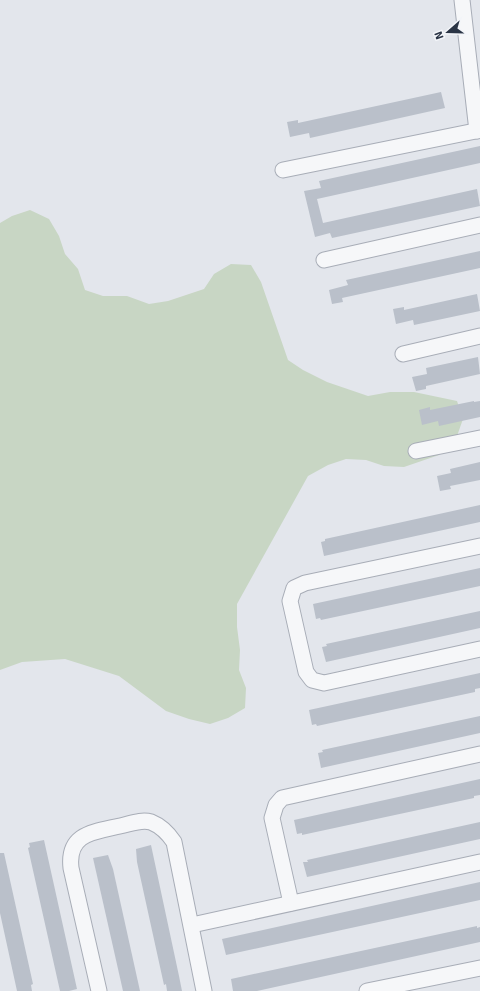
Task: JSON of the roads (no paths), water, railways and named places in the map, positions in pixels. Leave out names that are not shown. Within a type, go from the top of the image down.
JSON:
[{"type":"street","points":[[283,170],[478,130],[462,0]]},
{"type":"street","points":[[324,260],[480,225]]},
{"type":"street","points":[[403,354],[480,336]]},
{"type":"street","points":[[416,451],[480,438]]},
{"type":"street","points":[[480,546],[305,582],[294,588],[290,600],[306,672],[312,680],[324,683],[480,649]]},
{"type":"street","points":[[291,903],[272,818],[276,805],[282,798],[480,754]]},
{"type":"street","points":[[99,991],[70,861],[73,848],[82,837],[88,833],[143,821],[151,822],[164,830],[174,842],[192,925],[204,991]]},
{"type":"street","points":[[192,925],[480,862]]},
{"type":"street","points":[[368,991],[480,968]]}]
